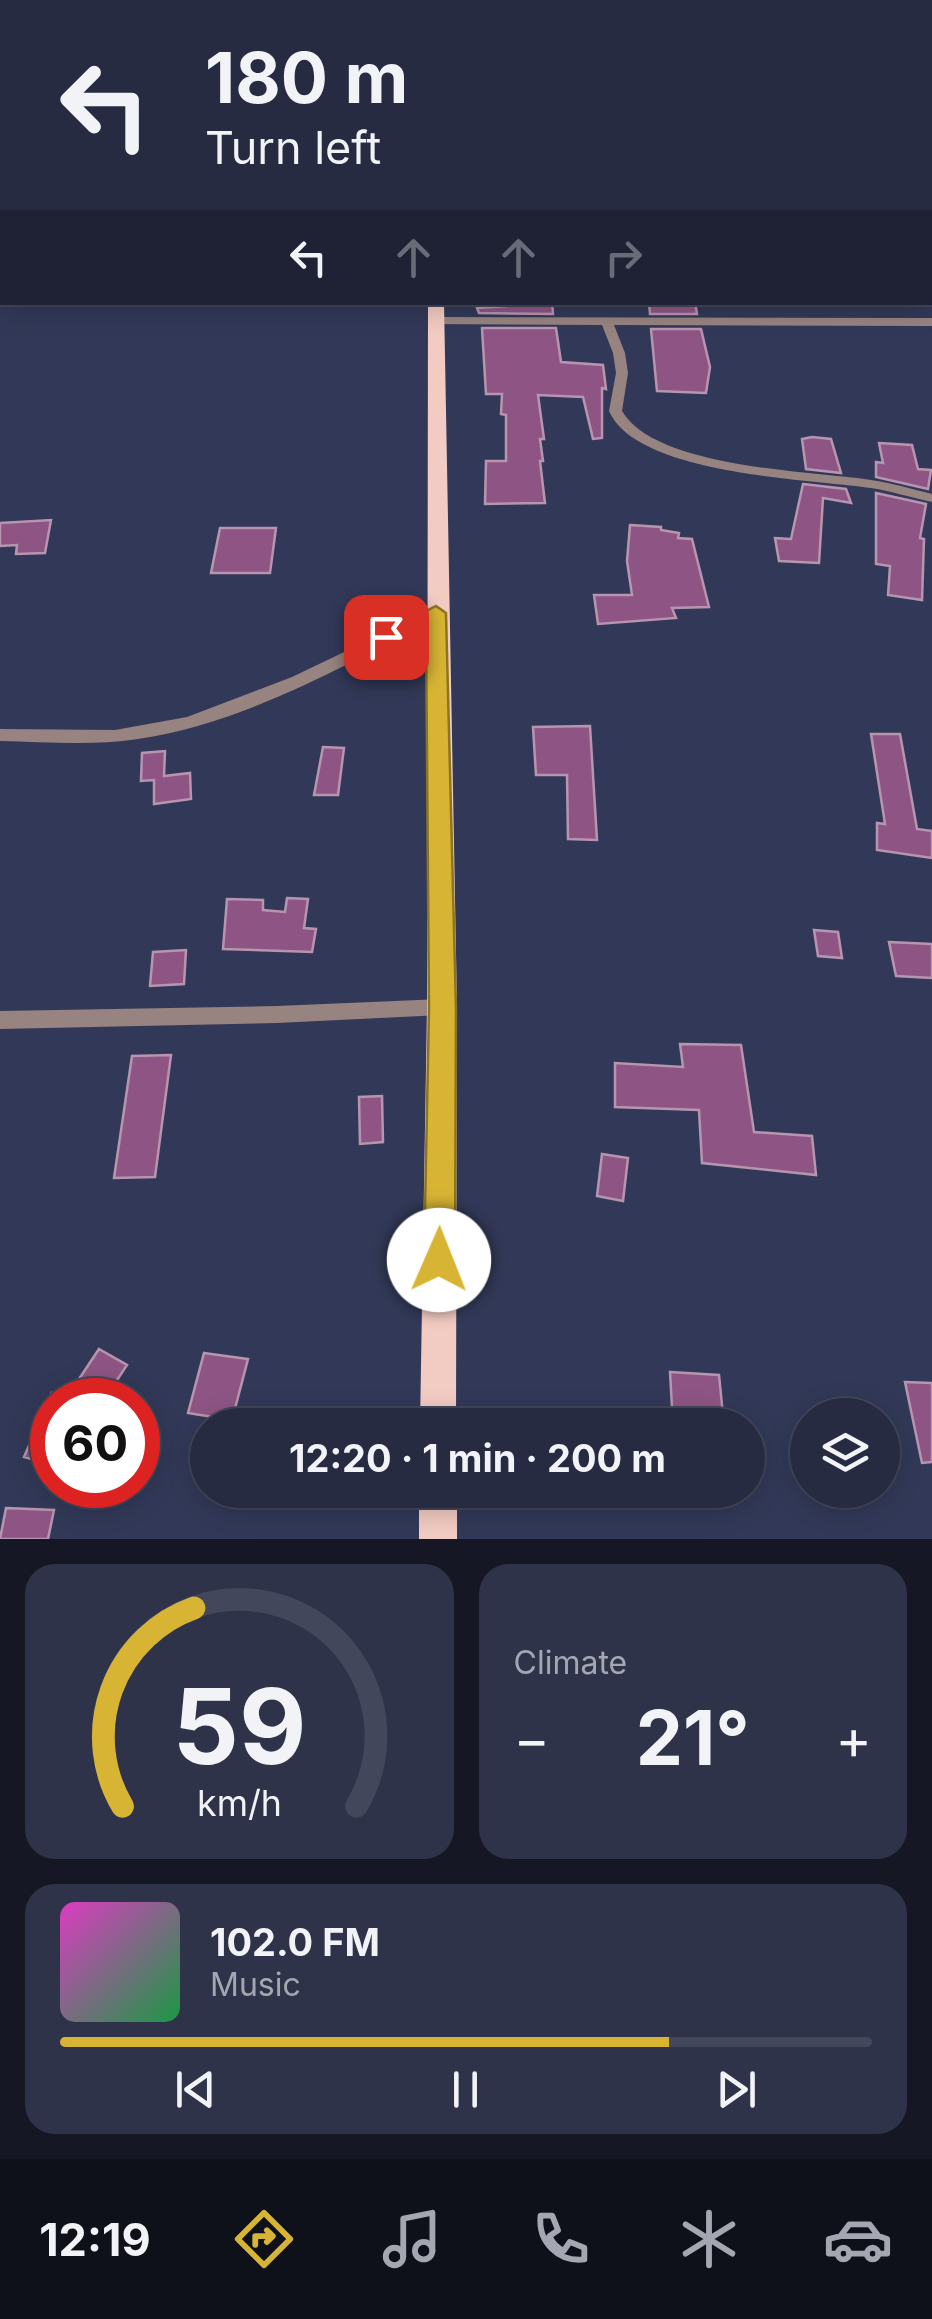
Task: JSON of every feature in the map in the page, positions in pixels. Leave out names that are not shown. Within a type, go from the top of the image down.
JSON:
[{"type":"main road","points":[[435,312],[442,1008],[438,1408]]},
{"type":"main road","points":[[438,1508],[438,1539]]},
{"type":"street","points":[[636,0],[661,0]]},
{"type":"street","points":[[748,0],[901,0]]},
{"type":"street","points":[[435,312],[606,322],[932,322]]},
{"type":"street","points":[[606,322],[619,350],[623,378],[616,398],[616,414],[624,426],[642,439],[690,458],[812,479],[872,484],[932,498]]},
{"type":"street","points":[[0,734],[74,737],[150,732],[221,713],[270,695],[436,613]]},
{"type":"street","points":[[0,1020],[239,1013],[324,1015],[442,1008]]},
{"type":"building","points":[[552,305],[553,314],[479,313],[477,308]]},
{"type":"building","points":[[649,305],[696,305],[697,314],[650,314]]},
{"type":"building","points":[[482,328],[556,328],[561,362],[603,365],[606,389],[602,388],[602,438],[593,439],[583,397],[538,395],[544,439],[540,439],[540,461],[545,503],[485,504],[486,461],[506,461],[506,415],[501,414],[502,394],[486,394]]},
{"type":"building","points":[[651,329],[701,329],[710,367],[706,393],[657,391]]},
{"type":"building","points":[[802,439],[831,439],[841,473],[806,469]]},
{"type":"building","points":[[879,443],[912,445],[918,469],[931,470],[928,489],[876,477],[876,462],[883,463]]},
{"type":"building","points":[[803,484],[846,489],[851,503],[823,498],[819,563],[779,561],[775,538],[791,539]]},
{"type":"building","points":[[876,493],[926,504],[920,538],[924,539],[922,600],[888,595],[890,566],[876,564]]},
{"type":"building","points":[[51,520],[45,553],[16,554],[17,545],[0,546],[0,523]]},
{"type":"building","points":[[630,525],[661,527],[679,533],[678,538],[692,539],[709,607],[672,608],[676,618],[598,624],[594,595],[632,595],[627,561]]},
{"type":"building","points":[[220,528],[276,528],[270,573],[211,573]]},
{"type":"building","points":[[590,726],[597,840],[568,839],[567,775],[536,775],[533,727]]},
{"type":"building","points":[[871,734],[900,734],[917,829],[932,831],[932,858],[877,850],[877,823],[885,824]]},
{"type":"building","points":[[323,747],[344,748],[338,795],[314,795]]},
{"type":"building","points":[[165,751],[164,776],[190,773],[191,799],[154,804],[154,780],[141,781],[142,753]]},
{"type":"building","points":[[287,898],[308,899],[304,928],[316,929],[312,952],[223,949],[227,899],[263,900],[263,910],[285,912]]},
{"type":"building","points":[[814,930],[838,932],[842,958],[818,956]]},
{"type":"building","points":[[889,942],[932,944],[932,978],[896,976]]},
{"type":"building","points":[[186,950],[184,984],[150,986],[153,952]]},
{"type":"building","points":[[680,1044],[741,1045],[754,1132],[812,1136],[816,1175],[702,1163],[699,1110],[615,1107],[615,1063],[683,1067]]},
{"type":"building","points":[[171,1055],[155,1177],[114,1178],[132,1056]]},
{"type":"building","points":[[382,1096],[383,1142],[360,1144],[359,1097]]},
{"type":"building","points":[[602,1154],[628,1158],[623,1201],[597,1196]]},
{"type":"building","points":[[99,1349],[127,1365],[118,1378],[80,1378]]},
{"type":"building","points":[[204,1353],[248,1359],[235,1408],[190,1408],[188,1413]]},
{"type":"building","points":[[670,1372],[719,1375],[722,1408],[672,1408]]},
{"type":"building","points":[[905,1382],[932,1383],[932,1462],[922,1463]]},
{"type":"building","points":[[6,1508],[54,1510],[48,1539],[0,1539]]},
{"type":"route","points":[[386,637],[436,613],[442,1008],[439,1260]]}]
